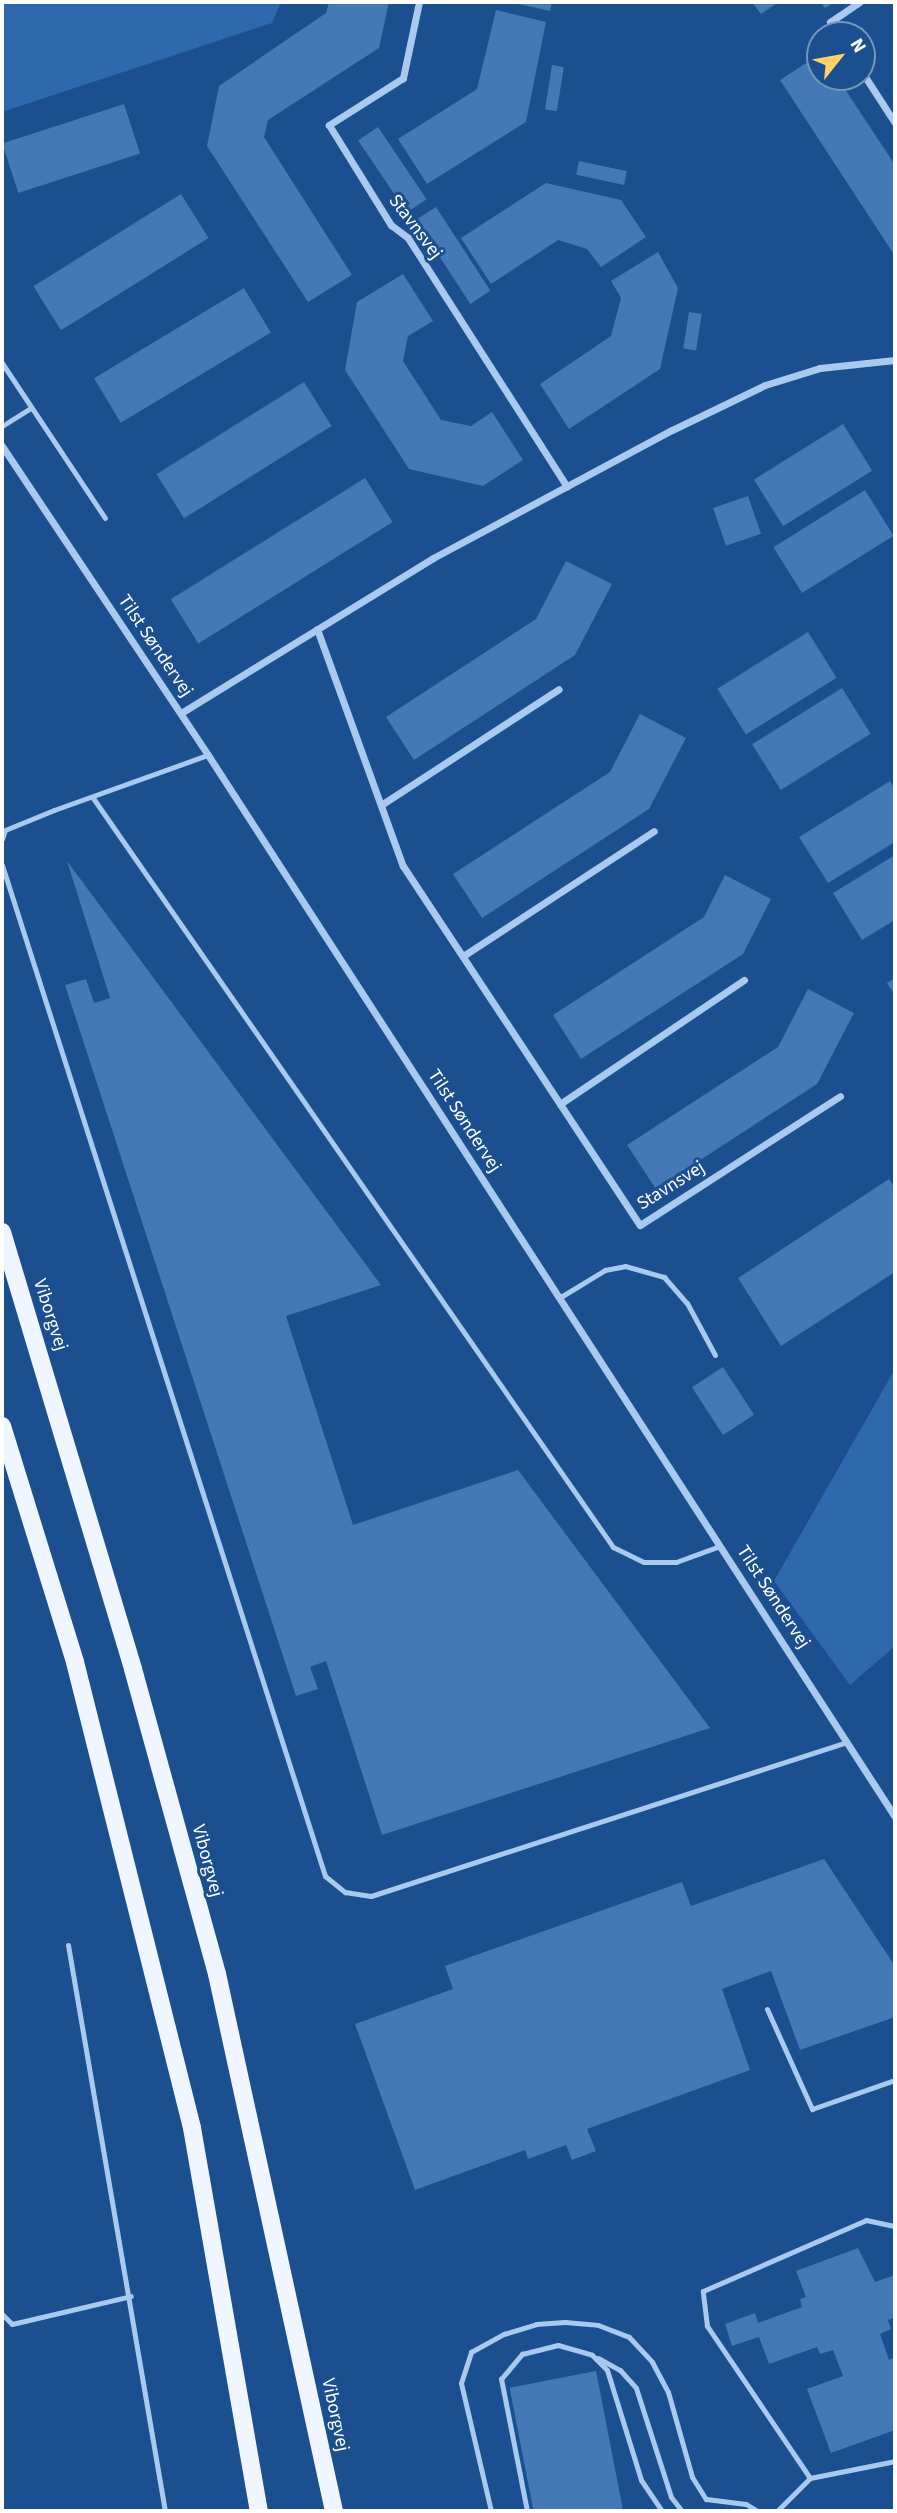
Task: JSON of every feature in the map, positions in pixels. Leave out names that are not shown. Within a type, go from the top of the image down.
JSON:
[{"type":"main road","name":"Viborgvej","points":[[2,1232],[121,1629],[217,1974],[334,2511]]},
{"type":"main road","points":[[2,1426],[75,1662],[192,2128],[259,2511]]},
{"type":"street","name":"Stavnsvej","points":[[419,2],[403,78],[329,125],[391,225],[408,238],[567,486]]},
{"type":"street","points":[[832,21],[860,2]]},
{"type":"street","points":[[874,91],[895,123]]},
{"type":"street","points":[[181,713],[433,558],[765,385],[820,368],[895,360]]},
{"type":"street","name":"Tilst Søndervej","points":[[2,446],[181,713],[895,1817]]},
{"type":"street","name":"Stavnsvej","points":[[317,629],[403,866],[640,1225],[840,1096]]},
{"type":"street","points":[[381,805],[559,689]]},
{"type":"street","points":[[463,956],[654,831]]},
{"type":"street","points":[[560,1104],[744,980]]},
{"type":"lane","points":[[2,363],[105,518]]},
{"type":"lane","points":[[2,426],[31,408]]},
{"type":"lane","points":[[2,838],[5,830],[208,755]]},
{"type":"lane","points":[[93,798],[613,1547],[644,1562],[676,1562],[720,1546]]},
{"type":"lane","points":[[2,865],[325,1876],[345,1892],[371,1896],[847,1742]]},
{"type":"lane","points":[[559,1298],[605,1269],[625,1266],[664,1277],[687,1303],[715,1355]]},
{"type":"lane","points":[[68,1945],[131,2296],[165,2511]]},
{"type":"lane","points":[[766,2010],[811,2109],[895,2080]]},
{"type":"lane","points":[[810,2478],[708,2326],[703,2291],[866,2220],[895,2226]]},
{"type":"lane","points":[[2,2314],[12,2324],[131,2296]]},
{"type":"lane","points":[[491,2511],[461,2383],[471,2352],[504,2334],[536,2324],[565,2322],[598,2325],[628,2337],[652,2362],[668,2392],[692,2477],[706,2499],[747,2504],[757,2511]]},
{"type":"lane","points":[[527,2511],[501,2379],[508,2367],[531,2350],[569,2345],[620,2370],[636,2388],[671,2497],[681,2511]]},
{"type":"lane","points":[[592,2355],[607,2370],[616,2388],[641,2480],[662,2511]]},
{"type":"lane","points":[[777,2511],[810,2478],[895,2461]]},
{"type":"shaded area","points":[[2,2],[281,2],[272,23],[2,112]]},
{"type":"shaded area","points":[[895,1369],[895,1646],[850,1685],[774,1581]]},
{"type":"building","points":[[329,2],[389,2],[379,48],[268,120],[264,137],[352,275],[308,302],[207,146],[219,86],[326,13]]},
{"type":"building","points":[[510,2],[552,2],[550,11]]},
{"type":"building","points":[[752,2],[779,2],[761,14]]},
{"type":"building","points":[[820,2],[835,2],[825,8]]},
{"type":"building","points":[[496,10],[546,22],[526,122],[427,184],[398,139],[477,89]]},
{"type":"building","points":[[806,63],[806,91],[846,91],[895,165],[893,253],[780,80]]},
{"type":"building","points":[[552,65],[564,67],[557,111],[545,109]]},
{"type":"building","points":[[124,104],[140,153],[18,193],[2,144]]},
{"type":"building","points":[[378,127],[427,199],[407,213],[358,140]]},
{"type":"building","points":[[579,161],[627,171],[624,185],[576,175]]},
{"type":"building","points":[[546,183],[621,200],[646,237],[601,267],[587,249],[558,240],[491,284],[461,238]]},
{"type":"building","points":[[181,194],[209,238],[61,330],[33,286]]},
{"type":"building","points":[[436,207],[490,291],[470,304],[416,220]]},
{"type":"building","points":[[658,252],[678,288],[660,369],[569,429],[540,384],[611,336],[621,298],[611,281]]},
{"type":"building","points":[[403,274],[433,321],[408,336],[403,361],[441,420],[471,426],[492,412],[523,460],[483,486],[409,469],[345,370],[357,302]]},
{"type":"building","points":[[244,288],[271,333],[121,423],[94,378]]},
{"type":"building","points":[[689,312],[702,314],[696,351],[683,349]]},
{"type":"building","points":[[304,382],[332,426],[184,518],[156,474]]},
{"type":"building","points":[[843,424],[872,471],[783,526],[754,480]]},
{"type":"building","points":[[365,478],[393,522],[198,643],[171,599]]},
{"type":"building","points":[[865,490],[894,536],[802,593],[773,547]]},
{"type":"building","points":[[748,496],[761,534],[726,546],[713,508]]},
{"type":"building","points":[[566,561],[612,584],[575,655],[414,760],[386,717],[536,619]]},
{"type":"building","points":[[808,632],[837,678],[746,734],[717,689]]},
{"type":"building","points":[[842,688],[871,734],[781,790],[752,744]]},
{"type":"building","points":[[640,714],[686,738],[649,809],[482,918],[453,874],[610,772]]},
{"type":"building","points":[[890,781],[895,789],[895,842],[828,883],[799,837]]},
{"type":"building","points":[[895,855],[895,920],[862,940],[833,893]]},
{"type":"building","points":[[67,861],[381,1285],[286,1316],[353,1525],[518,1470],[710,1728],[382,1835],[326,1661],[310,1667],[318,1689],[296,1696],[65,985],[86,979],[94,1003],[110,998]]},
{"type":"building","points":[[725,875],[771,899],[743,954],[581,1059],[553,1015],[704,917]]},
{"type":"building","points":[[895,978],[895,995],[887,983]]},
{"type":"building","points":[[808,989],[854,1013],[817,1084],[656,1189],[627,1145],[778,1047]]},
{"type":"building","points":[[889,1179],[895,1188],[895,1272],[781,1346],[738,1278]]},
{"type":"building","points":[[723,1367],[754,1415],[723,1435],[692,1387]]},
{"type":"building","points":[[824,1859],[895,1966],[895,2017],[800,2050],[771,1971],[722,1989],[750,2070],[587,2129],[596,2151],[572,2160],[566,2145],[528,2159],[525,2150],[415,2190],[355,2024],[453,1989],[445,1966],[682,1882],[691,1906]]},
{"type":"building","points":[[858,2248],[875,2282],[895,2275],[895,2317],[888,2320],[891,2329],[880,2334],[889,2360],[895,2357],[895,2430],[831,2453],[807,2389],[843,2376],[833,2350],[820,2354],[817,2347],[769,2364],[759,2337],[732,2346],[725,2324],[755,2313],[758,2323],[802,2307],[800,2299],[806,2297],[796,2271]]},
{"type":"building","points":[[596,2371],[623,2511],[534,2511],[510,2388]]}]
